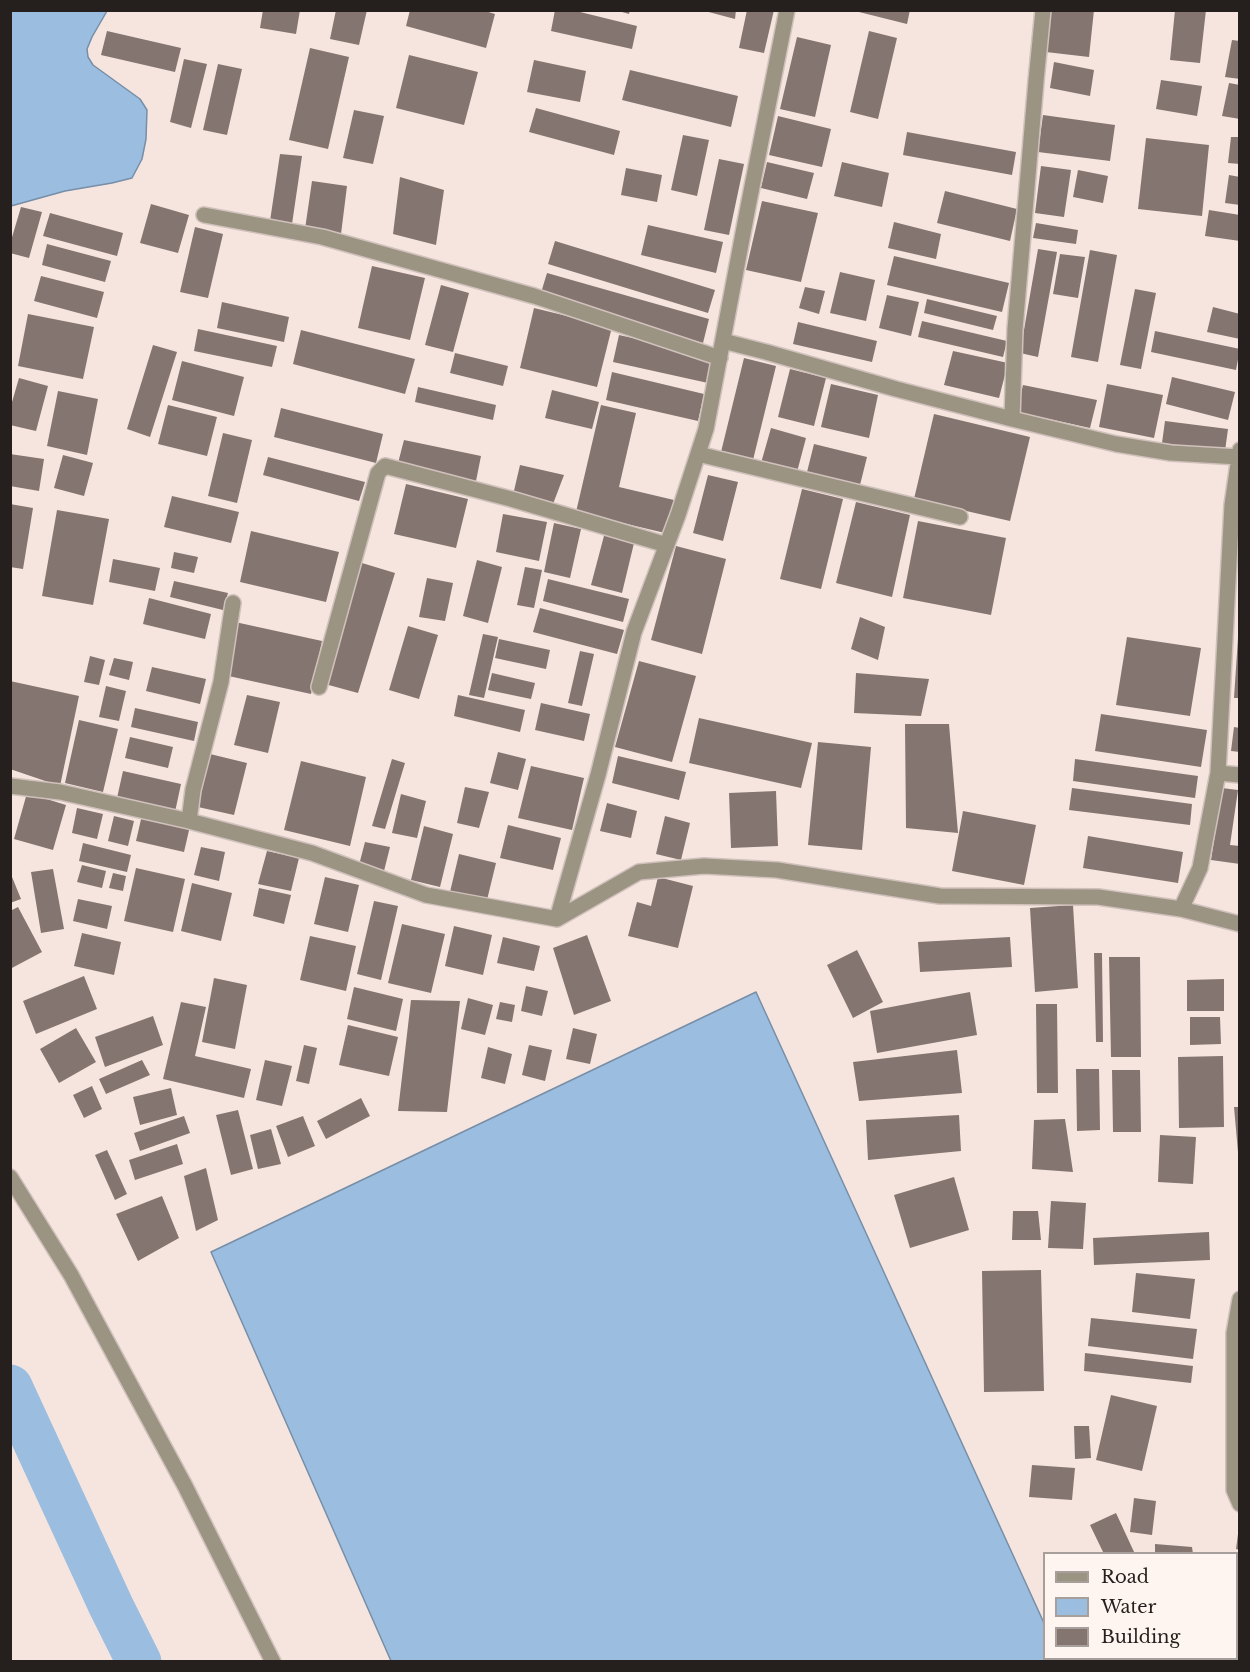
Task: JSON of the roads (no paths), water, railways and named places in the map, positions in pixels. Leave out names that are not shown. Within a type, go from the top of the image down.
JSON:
[{"type":"street","points":[[557,919],[598,775],[634,632],[667,545],[706,429],[787,10]]},
{"type":"street","points":[[1012,419],[1015,329],[1043,10]]},
{"type":"street","points":[[204,215],[322,237],[534,296],[720,358]]},
{"type":"street","points":[[723,341],[896,389],[1116,444],[1171,453],[1239,453],[1232,505],[1233,583],[1218,773],[1200,868],[1181,909]]},
{"type":"street","points":[[698,454],[960,517]]},
{"type":"street","points":[[319,687],[378,473],[385,466],[511,499],[667,545]]},
{"type":"street","points":[[189,821],[193,790],[221,682],[233,603]]},
{"type":"street","points":[[1218,773],[1239,775]]},
{"type":"street","points":[[10,786],[60,792],[189,821],[312,853],[426,895],[557,919],[639,872],[704,866],[777,870],[940,896],[1098,897],[1181,909],[1239,924]]},
{"type":"street","points":[[10,1178],[82,1295],[185,1486],[273,1662]]},
{"type":"street","points":[[1239,1299],[1234,1333],[1234,1490],[1239,1504]]},
{"type":"water","points":[[10,11],[107,11],[87,49],[88,57],[93,65],[140,99],[147,110],[146,139],[142,159],[132,178],[65,191],[11,206]]},
{"type":"water","points":[[756,992],[1043,1621],[1043,1660],[1062,1661],[391,1661],[211,1252]]},
{"type":"waterway","points":[[10,1387],[139,1662]]}]
